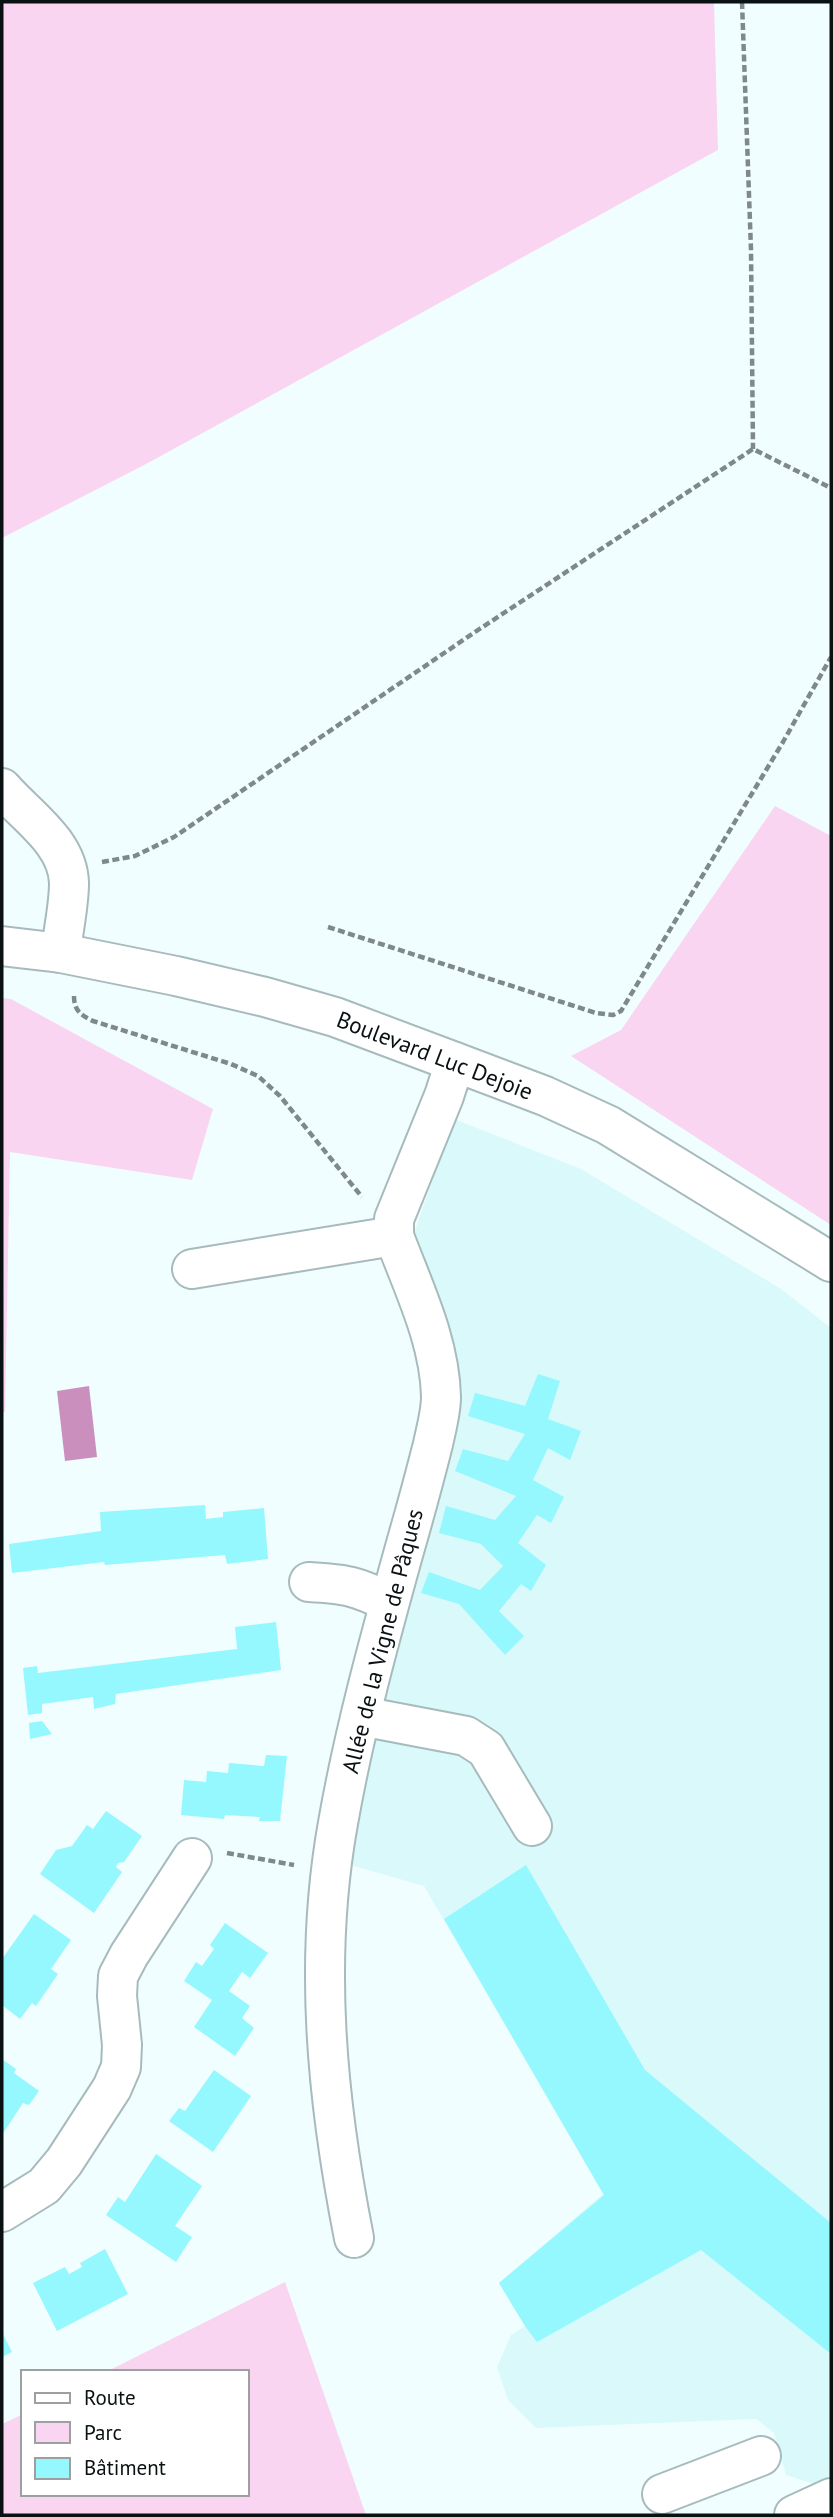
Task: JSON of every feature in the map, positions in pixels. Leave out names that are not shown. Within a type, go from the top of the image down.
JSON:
[{"type":"street","points":[[2,788],[58,848],[66,864],[69,882],[61,953]]},
{"type":"street","name":"Boulevard Luc Dejoie","points":[[2,946],[61,953],[265,997],[335,1017],[545,1096],[608,1125],[831,1262]]},
{"type":"street","points":[[192,1269],[394,1227],[455,1062]]},
{"type":"street","name":"Allée de la Vigne de Pâques","points":[[354,2238],[325,2031],[325,1921],[337,1825],[361,1716],[389,1602],[428,1465],[441,1398],[432,1339],[394,1227]]},
{"type":"street","points":[[309,1582],[345,1584],[361,1588],[389,1602]]},
{"type":"street","points":[[361,1716],[466,1736],[486,1749],[533,1826]]},
{"type":"street","points":[[2,2212],[44,2186],[64,2162],[112,2088],[121,2067],[118,1976],[128,1955],[192,1858]]},
{"type":"street","points":[[662,2494],[761,2456]]},
{"type":"street","points":[[794,2515],[831,2498]]},
{"type":"path","points":[[742,2],[751,250],[753,449]]},
{"type":"path","points":[[753,449],[831,488]]},
{"type":"path","points":[[66,864],[109,862],[135,856],[174,836],[475,632],[753,449]]},
{"type":"path","points":[[328,927],[596,1013],[613,1015],[621,1011],[831,657]]},
{"type":"path","points":[[74,996],[74,1006],[80,1015],[93,1021],[231,1064],[258,1076],[280,1097],[372,1208],[394,1227]]},
{"type":"path","points":[[192,1858],[212,1851],[331,1872]]},
{"type":"shaded area","points":[[454,1119],[581,1169],[781,1289],[831,1328],[831,2480],[820,2486],[786,2475],[774,2433],[756,2419],[536,2428],[508,2400],[497,2367],[511,2335],[525,2326],[499,2283],[603,2194],[424,1886],[347,1864],[368,1742],[462,1391],[452,1369],[412,1239]]},
{"type":"shaded area","points":[[89,1386],[97,1457],[65,1461],[57,1391]]},
{"type":"green space","points":[[2,2],[714,2],[718,150],[148,463],[2,538]]},
{"type":"green space","points":[[775,806],[831,836],[831,1225],[571,1056],[621,1030]]},
{"type":"green space","points":[[2,998],[11,999],[213,1109],[192,1180],[10,1152],[5,1412],[2,1413]]},
{"type":"green space","points":[[285,2282],[366,2515],[2,2515],[2,2424],[21,2415],[21,2496],[248,2496],[248,2370],[110,2370]]},
{"type":"building","points":[[538,1374],[560,1381],[548,1419],[581,1431],[570,1460],[548,1448],[533,1480],[564,1497],[551,1523],[537,1515],[518,1543],[546,1565],[531,1591],[521,1584],[499,1611],[524,1636],[505,1655],[459,1604],[421,1593],[429,1572],[480,1590],[503,1566],[481,1544],[439,1533],[446,1506],[495,1520],[516,1496],[455,1471],[463,1449],[508,1461],[525,1434],[468,1416],[475,1393],[525,1406]]},
{"type":"building","points":[[205,1505],[206,1519],[223,1517],[223,1512],[264,1508],[268,1559],[227,1564],[225,1555],[105,1565],[104,1562],[12,1573],[9,1544],[101,1531],[100,1512]]},
{"type":"building","points":[[276,1622],[281,1670],[116,1694],[115,1704],[94,1709],[93,1697],[42,1704],[42,1713],[28,1715],[23,1668],[37,1666],[38,1673],[237,1649],[235,1627]]},
{"type":"building","points":[[42,1721],[52,1734],[30,1739],[29,1723]]},
{"type":"building","points":[[266,1755],[287,1756],[280,1821],[259,1821],[260,1817],[225,1815],[224,1819],[181,1815],[184,1780],[206,1782],[207,1771],[228,1773],[229,1763],[264,1766]]},
{"type":"building","points":[[106,1811],[142,1836],[124,1862],[118,1863],[116,1867],[122,1872],[94,1913],[40,1874],[56,1850],[72,1846],[87,1825],[93,1829]]},
{"type":"building","points":[[526,1865],[645,2070],[831,2223],[831,2354],[701,2250],[537,2342],[525,2326],[499,2283],[604,2195],[444,1919]]},
{"type":"building","points":[[34,1914],[71,1940],[51,1969],[58,1974],[36,2006],[32,2003],[20,2019],[2,2005],[2,1959]]},
{"type":"building","points":[[225,1923],[268,1953],[250,1978],[242,1972],[229,1991],[250,2006],[242,2018],[254,2028],[235,2056],[194,2027],[212,2000],[184,1981],[196,1962],[202,1966],[214,1949],[210,1945]]},
{"type":"building","points":[[2,2059],[16,2069],[14,2073],[39,2091],[29,2105],[23,2103],[2,2135]]},
{"type":"building","points":[[214,2070],[251,2096],[213,2152],[169,2121],[179,2108],[185,2111]]},
{"type":"building","points":[[156,2154],[202,2186],[175,2226],[192,2237],[176,2262],[106,2215],[118,2197],[125,2202]]},
{"type":"building","points":[[105,2249],[128,2294],[57,2331],[33,2283],[65,2267],[69,2274],[82,2267],[80,2263]]},
{"type":"building","points":[[2,2332],[12,2352],[2,2357]]}]
